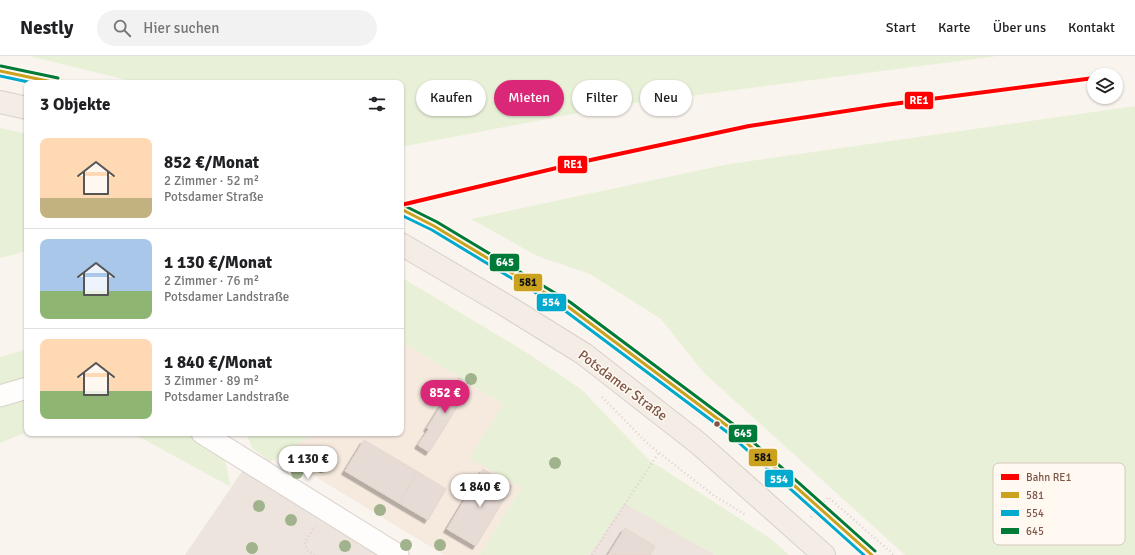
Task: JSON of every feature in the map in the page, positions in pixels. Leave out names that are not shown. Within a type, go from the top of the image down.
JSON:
[{"type":"main road","points":[[0,102],[24,107]]},
{"type":"main road","name":"Potsdamer Straße","points":[[404,246],[505,305],[584,354],[698,443],[824,555]]},
{"type":"street","points":[[0,396],[24,389]]},
{"type":"street","points":[[207,436],[398,555]]},
{"type":"path","points":[[600,395],[648,444],[712,495],[750,518]]},
{"type":"path","points":[[592,555],[659,452]]},
{"type":"path","points":[[828,496],[894,555]]},
{"type":"path","points":[[315,555],[307,550],[305,542],[325,510]]},
{"type":"shaded area","points":[[404,343],[503,404],[521,488],[480,555],[444,555],[280,455],[309,436],[404,436]]},
{"type":"shaded area","points":[[243,470],[380,555],[185,555]]},
{"type":"shaded area","points":[[624,502],[715,555],[589,555]]},
{"type":"green space","points":[[29,56],[998,56],[692,96],[692,80],[640,80],[640,102],[632,103],[632,80],[572,80],[572,114],[564,116],[564,80],[494,80],[494,116],[563,116],[404,146],[404,80],[127,80]]},
{"type":"green space","points":[[1135,106],[1135,555],[905,555],[704,373],[661,319],[590,274],[537,256],[471,219],[729,164]]},
{"type":"green space","points":[[0,128],[24,133],[24,252],[0,258]]},
{"type":"green space","points":[[404,279],[524,351],[581,389],[649,460],[770,538],[789,555],[715,555],[624,503],[589,555],[480,555],[521,488],[470,458],[503,404],[404,343]]},
{"type":"green space","points":[[24,350],[24,433],[0,443],[0,357]]},
{"type":"green space","points":[[138,436],[220,436],[231,487]]},
{"type":"green space","points":[[247,436],[309,436],[270,462],[252,448]]},
{"type":"building","points":[[459,377],[471,385],[429,452],[418,445]]},
{"type":"building","points":[[364,440],[418,472],[399,503],[345,471]]},
{"type":"building","points":[[483,469],[512,486],[476,546],[447,529]]},
{"type":"building","points":[[418,472],[446,489],[428,520],[399,503]]},
{"type":"building","points":[[625,528],[655,546],[650,555],[608,555]]},
{"type":"rail line","name":"RE1","points":[[404,204],[586,161],[749,126],[885,105],[1087,79]]},
{"type":"transit line","name":"645","points":[[1,66],[58,78]]},
{"type":"transit line","name":"581","points":[[0,71],[43,80]]},
{"type":"transit line","name":"554","points":[[0,76],[24,81]]},
{"type":"transit line","name":"645","points":[[404,206],[437,222],[570,302],[733,424],[875,551]]},
{"type":"transit line","name":"581","points":[[404,211],[434,226],[567,306],[730,428],[872,555]]},
{"type":"transit line","name":"554","points":[[404,216],[432,230],[564,310],[727,432],[864,555]]}]
